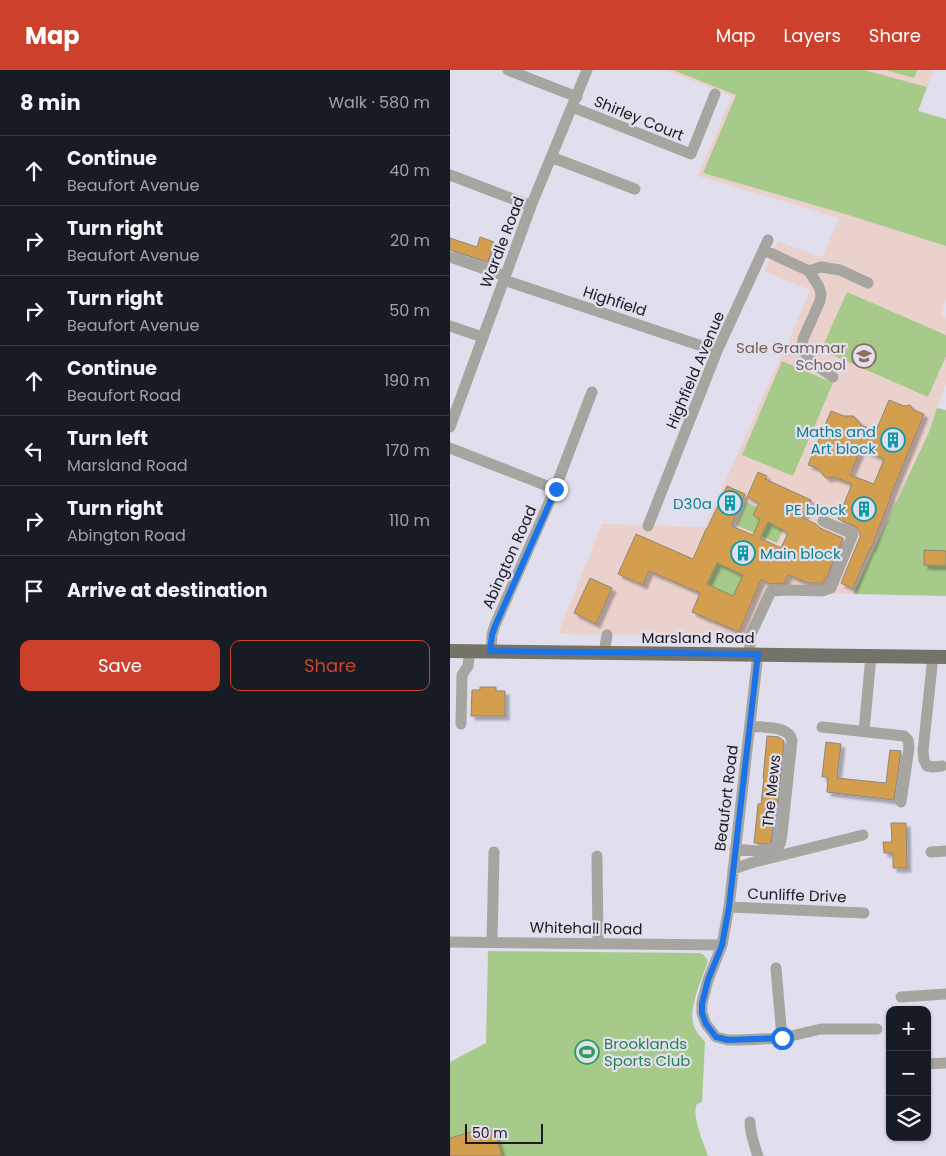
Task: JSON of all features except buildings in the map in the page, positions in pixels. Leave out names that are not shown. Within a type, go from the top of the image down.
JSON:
[{"type":"main road","name":"Marsland Road","points":[[450,651],[940,656]]},
{"type":"street","points":[[508,70],[574,102]]},
{"type":"street","name":"Wardle Road","points":[[450,427],[531,206],[587,70]]},
{"type":"street","name":"Shirley Court","points":[[574,102],[691,154],[715,94]]},
{"type":"street","points":[[551,157],[635,190]]},
{"type":"street","points":[[450,175],[531,206]]},
{"type":"street","name":"Highfield Avenue","points":[[648,526],[718,351],[766,245],[809,271]]},
{"type":"street","name":"Highfield","points":[[450,257],[504,278],[718,351]]},
{"type":"street","points":[[833,377],[812,362],[802,348],[820,302],[821,294],[820,286],[809,271],[822,266],[840,270],[868,283]]},
{"type":"street","points":[[450,326],[482,336]]},
{"type":"street","name":"Abington Road","points":[[490,651],[495,626],[556,489],[592,392]]},
{"type":"street","points":[[450,448],[556,489]]},
{"type":"street","name":"Beaufort Road","points":[[823,521],[853,534],[831,588],[822,591],[771,591],[751,634],[754,654],[750,726],[729,907],[722,945],[708,980],[702,1004],[702,1013],[706,1024],[716,1037],[728,1040],[782,1038],[821,1029],[877,1029]]},
{"type":"street","points":[[604,653],[607,635]]},
{"type":"street","points":[[461,724],[462,675],[468,666],[470,651]]},
{"type":"street","points":[[864,731],[871,656]]},
{"type":"street","points":[[940,656],[923,751],[927,766],[942,766]]},
{"type":"street","name":"The Mews","points":[[735,849],[770,852],[776,850],[780,845],[781,839],[791,735],[786,731],[750,726]]},
{"type":"street","points":[[822,727],[904,736],[908,740],[909,748],[901,802]]},
{"type":"street","points":[[733,869],[862,835]]},
{"type":"street","points":[[931,852],[946,851]]},
{"type":"street","points":[[492,942],[494,852]]},
{"type":"street","points":[[597,856],[598,944]]},
{"type":"street","name":"Cunliffe Drive","points":[[729,907],[864,917],[863,900]]},
{"type":"street","name":"Whitehall Road","points":[[450,942],[722,945]]},
{"type":"street","points":[[776,968],[782,1038]]},
{"type":"street","points":[[901,997],[946,994]]},
{"type":"street","points":[[931,1064],[946,1063]]},
{"type":"street","points":[[750,1122],[752,1139],[758,1156]]},
{"type":"shaded area","name":"Sale Grammar School","points":[[665,70],[934,70],[918,111],[946,119],[946,299],[941,317],[946,318],[946,384],[929,432],[853,594],[776,593],[756,636],[560,634],[560,629],[602,524],[705,527],[810,290],[764,271],[769,256],[778,241],[822,258],[839,218],[698,176],[732,96]]},
{"type":"green space","points":[[673,70],[864,70],[927,87],[918,111],[946,119],[946,246],[845,214],[703,173],[736,95]]},
{"type":"green space","points":[[886,70],[917,70],[914,78]]},
{"type":"green space","points":[[847,292],[946,335],[946,356],[928,397],[821,350]]},
{"type":"green space","points":[[782,361],[833,383],[793,476],[742,455]]},
{"type":"green space","points":[[937,408],[946,410],[946,596],[853,594],[929,432]]},
{"type":"green space","points":[[746,502],[787,521],[777,543],[736,525]]},
{"type":"green space","points":[[717,563],[743,575],[733,596],[705,589]]},
{"type":"green space","name":"Brooklands Sports Club","points":[[488,951],[703,954],[708,961],[697,992],[692,1016],[695,1028],[705,1042],[702,1102],[697,1104],[696,1115],[708,1156],[450,1156],[450,1062],[486,1043]]},
{"type":"place","name":"Sale Grammar School","points":[[864,356]]},
{"type":"place","name":"Maths and Art block","points":[[893,440]]},
{"type":"place","name":"D30a","points":[[730,503]]},
{"type":"place","name":"PE block","points":[[864,509]]},
{"type":"place","name":"Main block","points":[[743,553]]},
{"type":"place","name":"Brooklands Sports Club","points":[[587,1052]]},
{"type":"route","points":[[556,489],[495,626],[490,651],[758,654],[729,907],[722,945],[708,980],[702,1004],[702,1013],[706,1024],[716,1037],[728,1040],[782,1038]]}]
